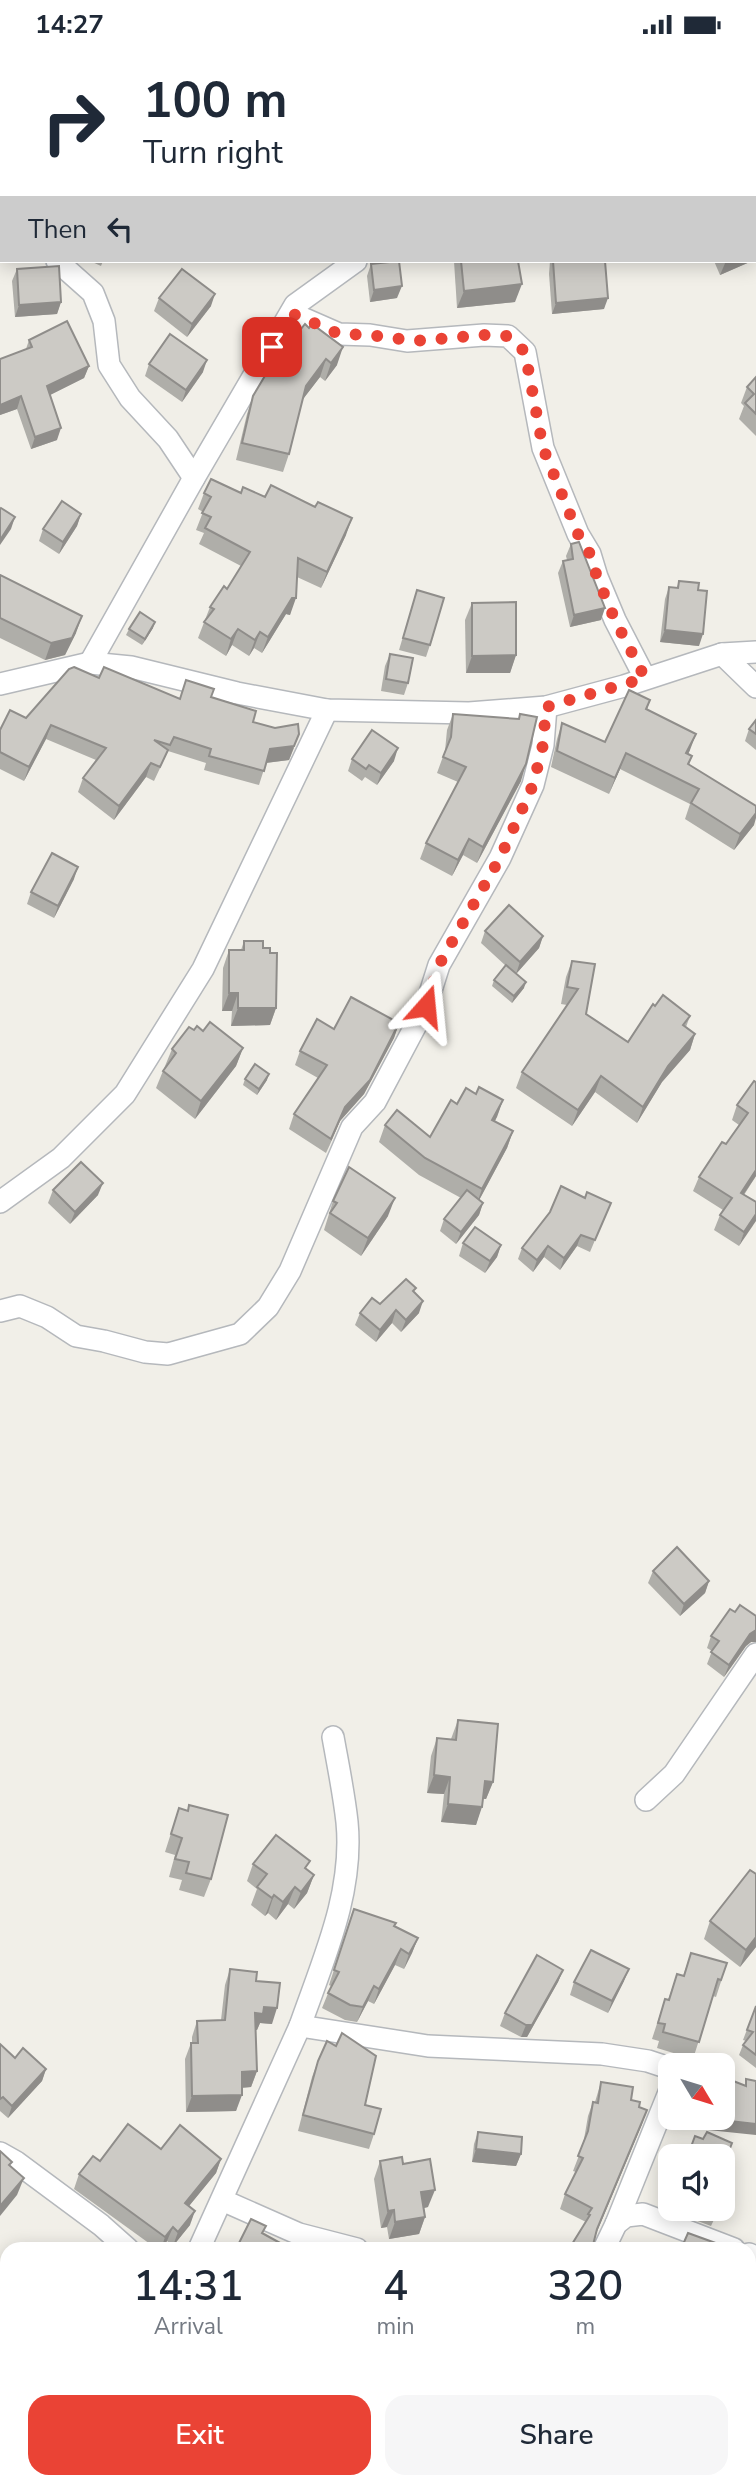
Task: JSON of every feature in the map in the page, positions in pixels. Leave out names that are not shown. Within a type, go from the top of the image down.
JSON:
[{"type":"street","points":[[59,263],[93,293],[104,321],[109,365],[130,398],[168,439],[194,478]]},
{"type":"street","points":[[90,663],[295,305],[353,263]]},
{"type":"street","points":[[291,313],[339,334],[415,341],[484,335],[508,336],[525,352],[543,448],[578,534],[590,554],[615,620],[645,678]]},
{"type":"street","points":[[0,684],[90,663],[131,667],[237,693],[327,710],[469,713],[546,707],[722,655],[756,652]]},
{"type":"street","points":[[722,655],[756,687]]},
{"type":"street","points":[[0,1311],[20,1305],[47,1317],[76,1336],[145,1352],[168,1354],[240,1334],[268,1307],[290,1271],[352,1127],[375,1102],[426,1006],[439,965],[500,858],[533,785],[543,745],[546,707]]},
{"type":"street","points":[[0,1202],[61,1158],[125,1094],[203,969],[327,710]]},
{"type":"street","points":[[646,1800],[674,1774],[756,1654]]},
{"type":"street","points":[[202,2242],[300,2025],[337,1919],[347,1868],[347,1823],[333,1737]]},
{"type":"street","points":[[300,2025],[428,2046],[626,2057],[658,2065]]},
{"type":"street","points":[[607,2242],[658,2120]]},
{"type":"street","points":[[0,2153],[16,2162],[120,2242]]},
{"type":"street","points":[[222,2200],[299,2234],[330,2242]]},
{"type":"street","points":[[616,2224],[626,2216],[643,2214],[716,2242]]},
{"type":"building","points":[[399,263],[402,286],[374,290],[371,264]]},
{"type":"building","points":[[461,263],[518,263],[522,284],[464,291]]},
{"type":"building","points":[[553,263],[605,263],[608,298],[556,303]]},
{"type":"building","points":[[59,266],[61,302],[19,305],[17,269]]},
{"type":"building","points":[[182,269],[215,294],[192,324],[159,298]]},
{"type":"building","points":[[67,321],[89,366],[47,386],[61,428],[35,437],[21,396],[0,405],[0,359],[32,347],[29,340]]},
{"type":"building","points":[[305,324],[309,328],[312,324],[343,347],[331,363],[326,359],[306,386],[289,454],[242,443],[253,396],[269,369]]},
{"type":"building","points":[[170,334],[207,360],[186,390],[149,364]]},
{"type":"building","points":[[756,377],[756,414],[745,403],[754,394],[747,387]]},
{"type":"building","points":[[211,479],[241,493],[243,487],[265,497],[271,485],[315,507],[318,502],[352,518],[327,572],[298,558],[296,598],[292,598],[268,637],[260,632],[255,640],[238,629],[231,639],[204,622],[214,609],[210,607],[224,586],[227,589],[250,552],[205,528],[211,517],[202,513],[211,497],[204,493]]},
{"type":"building","points":[[62,501],[81,514],[63,542],[43,529]]},
{"type":"building","points":[[0,509],[15,517],[0,540]]},
{"type":"building","points":[[579,542],[605,608],[574,615],[563,561],[573,559],[571,544]]},
{"type":"building","points":[[0,575],[82,616],[72,638],[51,643],[0,618]]},
{"type":"building","points":[[679,581],[699,583],[698,590],[707,591],[703,634],[665,630],[669,587],[678,588]]},
{"type":"building","points":[[417,590],[444,598],[430,645],[403,638]]},
{"type":"building","points":[[516,602],[516,655],[472,656],[472,603]]},
{"type":"building","points":[[140,612],[155,622],[145,639],[129,629]]},
{"type":"building","points":[[390,654],[413,658],[408,683],[386,679]]},
{"type":"building","points":[[74,667],[99,678],[104,667],[180,699],[186,680],[214,689],[211,697],[256,711],[253,722],[275,728],[298,724],[299,734],[294,746],[270,749],[264,771],[209,756],[211,749],[174,737],[170,745],[154,740],[168,750],[160,767],[151,763],[119,806],[83,778],[106,748],[51,725],[29,767],[0,752],[0,730],[10,710],[26,718],[69,669]]},
{"type":"building","points":[[629,690],[650,700],[646,709],[696,734],[686,753],[692,756],[688,764],[756,806],[756,813],[740,834],[691,803],[699,789],[626,753],[615,778],[557,751],[562,723],[605,742]]},
{"type":"building","points":[[453,714],[519,719],[520,714],[537,717],[526,764],[483,847],[469,839],[458,860],[426,843],[466,767],[443,757],[451,737]]},
{"type":"building","points":[[756,720],[756,734],[749,729]]},
{"type":"building","points":[[372,730],[398,748],[381,773],[369,765],[366,769],[352,759]]},
{"type":"building","points":[[52,853],[78,867],[58,906],[31,892]]},
{"type":"building","points":[[509,905],[543,936],[520,962],[485,931]]},
{"type":"building","points":[[244,941],[263,941],[263,948],[270,948],[270,953],[277,953],[276,1008],[238,1008],[238,993],[229,993],[229,950],[244,950]]},
{"type":"building","points":[[572,961],[595,964],[586,1014],[628,1042],[653,1004],[655,1006],[663,995],[690,1016],[683,1025],[695,1034],[668,1066],[643,1107],[601,1076],[578,1110],[522,1072],[578,989],[567,987]]},
{"type":"building","points":[[506,965],[526,982],[514,996],[494,980]]},
{"type":"building","points":[[351,997],[399,1023],[370,1080],[345,1107],[331,1139],[294,1114],[327,1065],[300,1051],[317,1019],[334,1029]]},
{"type":"building","points":[[210,1022],[243,1048],[201,1101],[163,1071],[176,1053],[172,1049],[189,1027],[194,1030],[197,1026],[203,1031]]},
{"type":"building","points":[[255,1064],[269,1074],[259,1089],[245,1079]]},
{"type":"building","points":[[754,1081],[756,1170],[741,1193],[756,1202],[756,1214],[744,1232],[720,1215],[732,1198],[699,1177],[722,1142],[726,1144],[748,1113],[737,1105]]},
{"type":"building","points":[[479,1087],[503,1100],[492,1120],[513,1131],[482,1189],[425,1158],[385,1125],[397,1110],[430,1137],[451,1100],[457,1104],[466,1088],[476,1094]]},
{"type":"building","points":[[81,1162],[103,1183],[75,1212],[53,1190]]},
{"type":"building","points":[[349,1167],[395,1198],[368,1238],[330,1213],[337,1203],[333,1201]]},
{"type":"building","points":[[561,1186],[585,1198],[587,1192],[611,1203],[595,1240],[581,1235],[564,1258],[548,1246],[537,1260],[522,1248],[550,1212]]},
{"type":"building","points":[[467,1190],[483,1203],[461,1232],[444,1219]]},
{"type":"building","points":[[475,1227],[501,1245],[490,1261],[463,1243]]},
{"type":"building","points":[[406,1279],[416,1288],[413,1291],[423,1301],[406,1320],[396,1310],[380,1330],[360,1313],[372,1298],[380,1304]]},
{"type":"building","points":[[677,1547],[709,1581],[684,1604],[653,1571]]},
{"type":"building","points":[[740,1605],[756,1616],[756,1630],[750,1634],[729,1665],[711,1652],[719,1641],[711,1636],[730,1609],[735,1612]]},
{"type":"building","points":[[458,1720],[498,1724],[493,1782],[485,1781],[482,1807],[448,1804],[450,1777],[434,1775],[437,1738],[456,1740]]},
{"type":"building","points":[[189,1805],[228,1815],[211,1879],[186,1873],[189,1862],[175,1859],[182,1838],[171,1834],[179,1808],[188,1811]]},
{"type":"building","points":[[276,1835],[310,1861],[305,1868],[314,1875],[301,1892],[295,1887],[283,1902],[257,1887],[267,1874],[253,1864]]},
{"type":"building","points":[[750,1870],[756,1874],[756,1937],[746,1950],[710,1921]]},
{"type":"building","points":[[354,1909],[396,1923],[394,1926],[418,1938],[409,1954],[401,1949],[379,1989],[374,1986],[363,2007],[350,2005],[328,1993],[339,1972],[334,1970]]},
{"type":"building","points":[[591,1950],[629,1969],[612,2001],[574,1982]]},
{"type":"building","points":[[691,1953],[727,1963],[721,1980],[718,1979],[699,2042],[663,2032],[665,2024],[658,2023],[665,1999],[669,2000],[677,1974],[684,1976]]},
{"type":"building","points":[[537,1955],[563,1970],[532,2025],[526,2025],[505,2013]]},
{"type":"building","points":[[230,1969],[257,1972],[256,1981],[280,1983],[277,2008],[264,2007],[263,2014],[255,2013],[257,2071],[242,2072],[242,2095],[192,2096],[191,2043],[198,2043],[197,2021],[225,2020]]},
{"type":"building","points":[[756,2006],[756,2055],[743,2045],[753,2032],[747,2030]]},
{"type":"building","points":[[342,2033],[376,2056],[365,2105],[381,2109],[374,2134],[303,2115],[318,2061],[327,2041],[336,2046]]},
{"type":"building","points":[[0,2044],[15,2058],[23,2048],[46,2069],[12,2106],[3,2097],[0,2099]]},
{"type":"building","points":[[746,2079],[756,2081],[756,2124],[735,2122],[735,2082],[746,2086]]},
{"type":"building","points":[[601,2082],[633,2087],[631,2100],[640,2102],[639,2107],[647,2110],[594,2242],[573,2242],[592,2208],[565,2194],[583,2158],[578,2156],[588,2131],[593,2102],[598,2103]]},
{"type":"building","points":[[128,2124],[161,2149],[180,2125],[221,2159],[185,2203],[195,2211],[178,2232],[173,2227],[165,2237],[79,2174],[93,2156],[100,2161]]},
{"type":"building","points":[[478,2132],[522,2137],[521,2154],[476,2149]]},
{"type":"building","points":[[707,2132],[732,2143],[692,2144],[695,2136],[703,2139]]},
{"type":"building","points":[[0,2151],[12,2162],[9,2165],[24,2178],[0,2206]]},
{"type":"building","points":[[402,2157],[403,2164],[430,2159],[435,2190],[421,2192],[425,2217],[395,2222],[394,2210],[388,2211],[380,2161]]},
{"type":"building","points":[[251,2219],[266,2226],[262,2233],[278,2242],[240,2242]]},
{"type":"building","points":[[688,2233],[713,2242],[684,2242]]},
{"type":"route","points":[[272,347],[291,313],[339,334],[370,335],[407,341],[484,335],[508,336],[525,352],[543,448],[578,534],[590,554],[615,620],[645,678],[546,707],[543,745],[533,785],[500,858],[439,965],[426,1006]]}]
